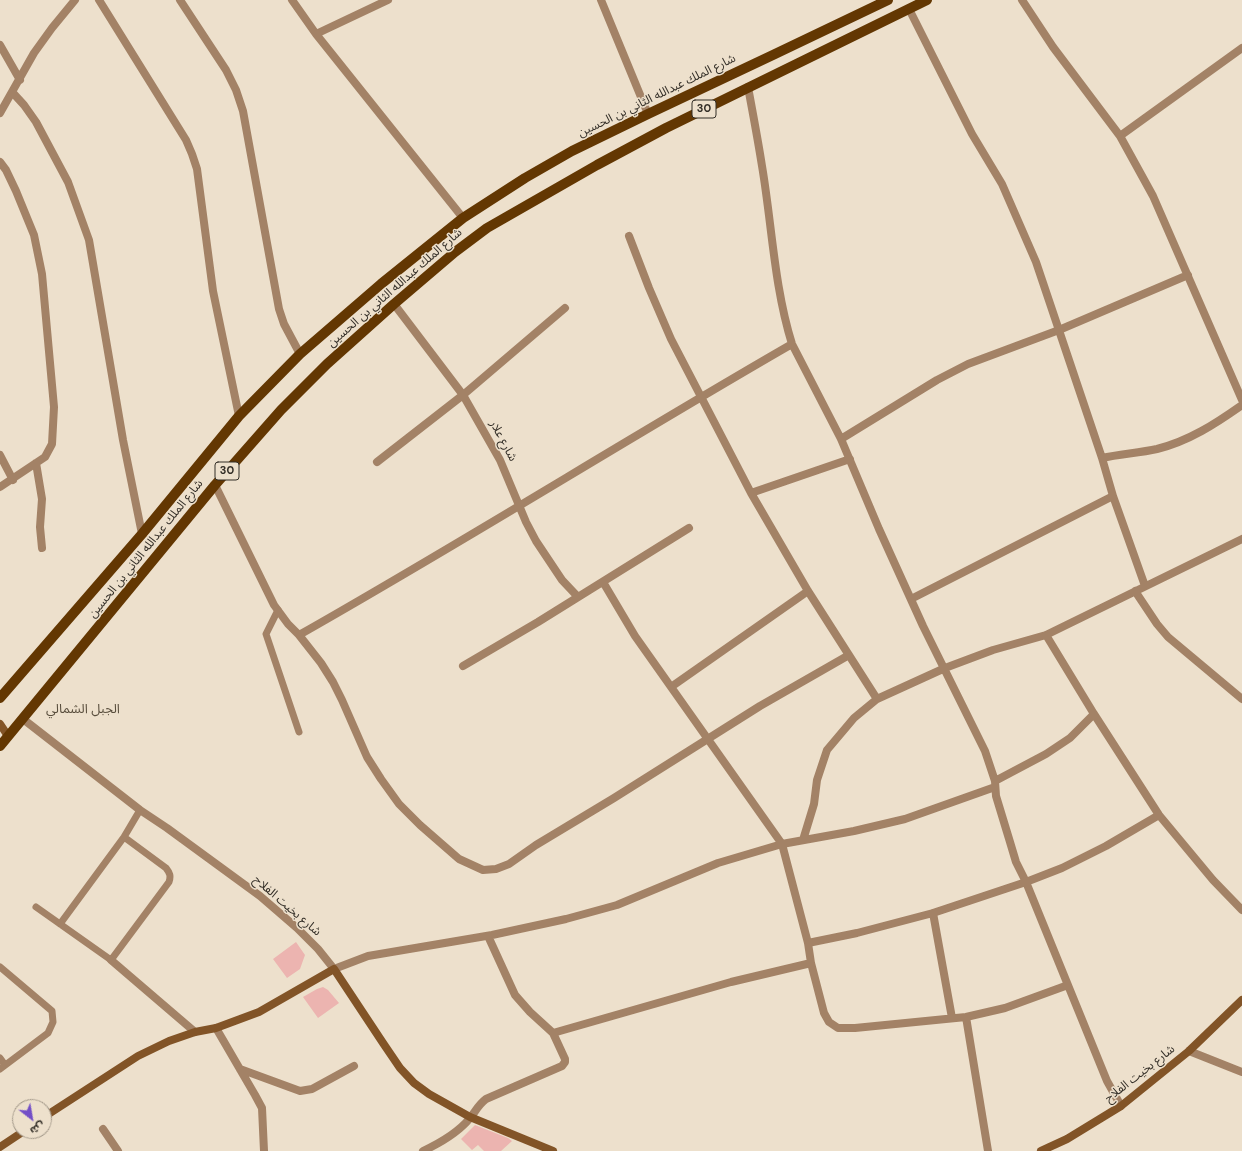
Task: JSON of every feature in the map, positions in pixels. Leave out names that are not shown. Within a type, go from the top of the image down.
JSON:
[{"type":"main road","name":"شارع الملك عبدالله الثاني بن الحسين","points":[[0,698],[142,534],[239,416],[300,354],[381,284],[462,218],[525,178],[572,151],[888,0]]},
{"type":"main road","name":"شارع الملك عبدالله الثاني بن الحسين","points":[[0,746],[215,485],[281,410],[327,364],[455,252],[487,228],[597,165],[666,128],[927,0]]},
{"type":"main road","points":[[822,32],[830,48]]},
{"type":"main road","points":[[776,54],[783,71]]},
{"type":"street","points":[[0,113],[13,93],[34,54],[52,28],[75,0]]},
{"type":"street","points":[[99,0],[186,140],[192,154],[196,169],[213,292],[239,416]]},
{"type":"street","points":[[180,0],[226,70],[240,104],[279,309],[284,324],[300,354]]},
{"type":"street","points":[[292,0],[316,34],[462,218]]},
{"type":"street","points":[[316,34],[388,0]]},
{"type":"street","points":[[601,0],[648,114]]},
{"type":"street","points":[[1022,0],[1053,47],[1120,136],[1153,196],[1242,400]]},
{"type":"street","points":[[909,9],[972,134],[1002,184],[1036,262],[1102,458],[1113,496],[1145,586]]},
{"type":"street","points":[[0,45],[20,80]]},
{"type":"street","points":[[1120,136],[1242,48]]},
{"type":"street","points":[[748,88],[762,166],[774,255],[787,327],[792,344],[841,439],[879,529],[923,626],[985,750],[1016,862],[1026,882],[1108,1081],[1121,1106]]},
{"type":"street","points":[[13,93],[36,122],[68,182],[89,240],[123,440],[142,534]]},
{"type":"street","points":[[0,162],[6,170],[16,191],[34,235],[42,274],[54,407],[52,444],[45,457],[13,480],[0,487]]},
{"type":"street","points":[[629,236],[648,288],[671,339],[751,494],[808,591],[877,699]]},
{"type":"street","points":[[841,439],[958,369],[985,356],[1059,330],[1188,275]]},
{"type":"street","name":"شارع علار","points":[[394,304],[463,395],[500,460],[526,522],[536,541],[562,580],[578,597]]},
{"type":"street","points":[[377,462],[463,395],[565,308]]},
{"type":"street","points":[[299,635],[404,575],[700,397],[792,344]]},
{"type":"street","points":[[1102,458],[1157,448],[1190,437],[1216,423],[1242,405]]},
{"type":"street","points":[[0,455],[13,480]]},
{"type":"street","points":[[751,494],[850,459]]},
{"type":"street","points":[[36,463],[42,499],[40,527],[42,548]]},
{"type":"street","points":[[215,485],[278,610],[299,635],[333,682],[367,757],[381,779],[399,804],[420,825],[459,859],[483,870],[496,869],[509,864],[536,845],[760,706],[849,655]]},
{"type":"street","points":[[911,599],[1113,496]]},
{"type":"street","points":[[463,666],[603,582],[689,528]]},
{"type":"street","points":[[803,840],[814,804],[817,780],[827,750],[854,718],[877,699],[945,668],[993,650],[1046,635],[1242,539]]},
{"type":"street","points":[[603,582],[635,636],[782,844],[808,943],[811,963],[824,1014],[829,1022],[838,1028],[855,1028],[966,1017],[1006,1008],[1068,985]]},
{"type":"street","points":[[671,688],[808,591]]},
{"type":"street","points":[[1135,591],[1157,624],[1168,637],[1242,699]]},
{"type":"street","points":[[1046,635],[1094,714],[1159,815],[1213,880],[1242,910]]},
{"type":"street","points":[[52,1112],[138,1056],[169,1040],[195,1032],[216,1028],[259,1012],[334,969],[368,956],[488,936],[566,919],[616,905],[718,863],[782,844],[854,831],[905,819],[994,784],[1046,754],[1070,738],[1094,714]]},
{"type":"street","name":"شارع بخيت الفلاح","points":[[23,719],[140,810],[168,828],[265,901],[297,928],[318,949],[334,969],[383,1043],[414,1083],[429,1094],[470,1117],[553,1151]]},
{"type":"street","points":[[0,724],[8,736]]},
{"type":"street","points":[[808,943],[857,933],[933,914],[1026,882],[1062,868],[1087,856],[1159,815]]},
{"type":"street","points":[[933,914],[952,1018]]},
{"type":"street","points":[[423,1151],[458,1130],[486,1099],[562,1066],[565,1062],[565,1059],[552,1033],[515,995],[488,936]]},
{"type":"street","points":[[111,960],[195,1032]]},
{"type":"street","points":[[552,1033],[731,982],[811,963]]},
{"type":"street","name":"شارع بخيت الفلاح","points":[[1040,1151],[1067,1139],[1121,1106],[1189,1051],[1242,1000]]},
{"type":"street","points":[[966,1017],[988,1151]]},
{"type":"street","points":[[216,1028],[262,1108],[264,1151]]},
{"type":"street","points":[[1189,1051],[1242,1072]]},
{"type":"street","points":[[240,1068],[300,1091],[312,1089],[354,1066]]},
{"type":"street","points":[[103,1129],[118,1151]]},
{"type":"street","points":[[0,1147],[12,1139]]},
{"type":"lane","points":[[278,610],[266,634],[299,732]]},
{"type":"lane","points":[[60,924],[124,837],[140,810]]},
{"type":"lane","points":[[36,907],[111,960],[169,882],[170,878],[169,871],[166,868],[124,837]]},
{"type":"lane","points":[[0,967],[52,1011],[54,1022],[48,1033],[2,1067],[0,1058]]},
{"type":"building","points":[[296,942],[305,955],[300,969],[287,978],[273,959]]},
{"type":"building","points":[[323,987],[328,990],[339,1003],[318,1018],[303,997]]},
{"type":"building","points":[[475,1125],[512,1141],[501,1151],[484,1151],[478,1145],[472,1150],[461,1139]]},
{"type":"district","name":"الجبل الشمالي","points":[[83,710]]}]
